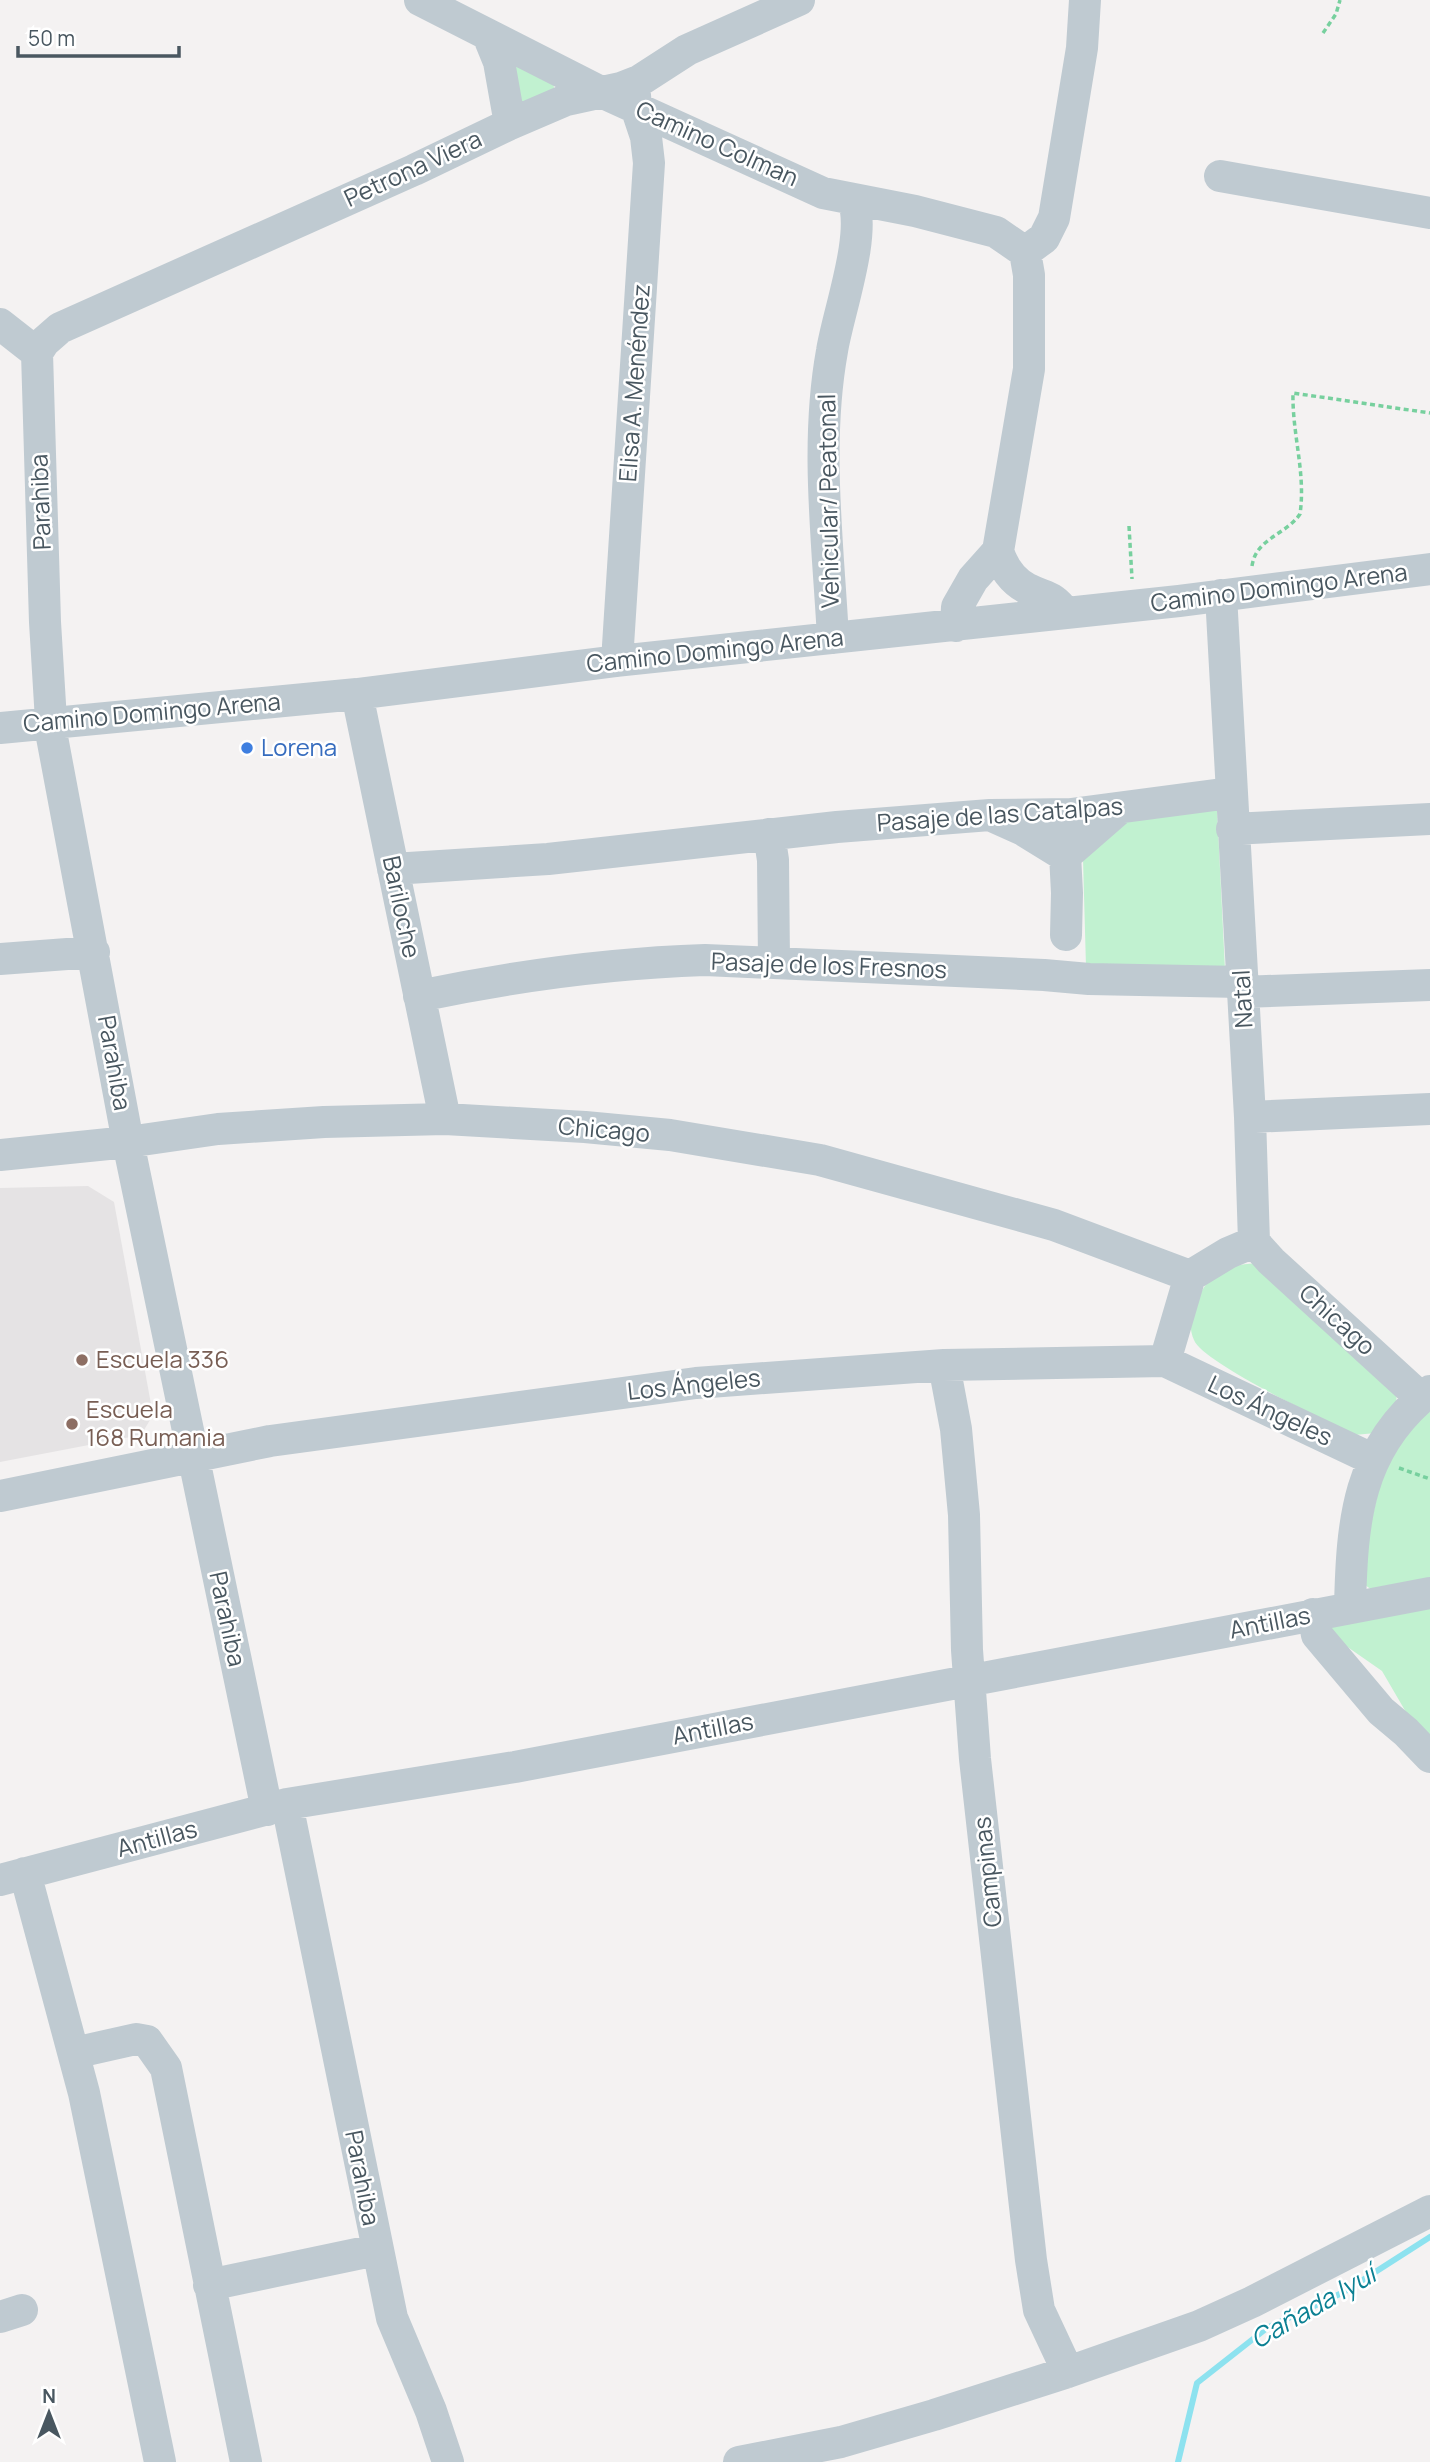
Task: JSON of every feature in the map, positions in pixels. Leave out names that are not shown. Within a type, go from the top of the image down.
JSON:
[{"type":"street","points":[[420,0],[601,92]]},
{"type":"street","name":"Petrona Viera","points":[[37,353],[44,342],[60,328],[414,170],[510,124],[566,100],[601,92],[637,94],[687,50],[799,0]]},
{"type":"street","points":[[1065,613],[1055,600],[1027,589],[1020,583],[1003,567],[998,551],[1028,369],[1029,275],[1025,252],[1044,238],[1054,218],[1082,48],[1085,0]]},
{"type":"street","points":[[488,35],[499,62],[510,124]]},
{"type":"street","name":"Camino Colman","points":[[637,94],[823,193],[915,211],[996,232],[1019,245],[1025,252]]},
{"type":"street","name":"Elisa A. Menéndez","points":[[617,661],[649,163],[637,94]]},
{"type":"street","points":[[1220,176],[1430,213]]},
{"type":"street","name":"Vehicular/ Peatonal","points":[[832,638],[825,497],[826,388],[856,240],[858,211],[853,201]]},
{"type":"street","points":[[0,324],[37,353]]},
{"type":"street","name":"Parahiba","points":[[37,353],[50,723],[128,1142],[195,1456],[392,2319],[448,2462]]},
{"type":"street","points":[[956,626],[957,607],[973,579],[998,551]]},
{"type":"street","name":"Camino Domingo Arena","points":[[0,727],[357,694],[617,661],[1133,606],[1430,569]]},
{"type":"street","name":"Natal","points":[[1221,595],[1250,1117],[1254,1242]]},
{"type":"street","name":"Bariloche","points":[[357,694],[445,1119]]},
{"type":"street","name":"Pasaje de las Catalpas","points":[[393,869],[625,852],[769,834],[990,815],[1063,814],[1119,809],[1230,793]]},
{"type":"street","points":[[1065,856],[1119,809]]},
{"type":"street","points":[[1063,814],[1066,934],[1071,978]]},
{"type":"street","points":[[990,815],[1065,856]]},
{"type":"street","points":[[1232,829],[1430,818]]},
{"type":"street","points":[[769,834],[774,879],[774,963]]},
{"type":"street","points":[[1012,974],[1066,934]]},
{"type":"street","points":[[0,959],[93,952]]},
{"type":"street","name":"Pasaje de los Fresnos","points":[[419,996],[466,986],[653,962],[705,960],[1242,987],[1430,985]]},
{"type":"street","points":[[1250,1117],[1430,1109]]},
{"type":"street","name":"Chicago","points":[[0,1154],[128,1142],[218,1129],[324,1122],[445,1119],[670,1135],[820,1160],[1054,1225],[1190,1276]]},
{"type":"street","points":[[1165,1361],[1190,1276],[1228,1253],[1254,1242]]},
{"type":"street","name":"Chicago","points":[[1254,1242],[1271,1261],[1426,1394]]},
{"type":"street","name":"Los Ángeles","points":[[0,1496],[270,1441],[696,1383],[944,1365],[1165,1361],[1374,1460]]},
{"type":"street","name":"Campinas","points":[[944,1365],[956,1429],[964,1515],[969,1681],[976,1773],[1031,2260],[1039,2310],[1068,2372]]},
{"type":"street","points":[[1350,1607],[1353,1530],[1364,1482],[1393,1429],[1426,1394]]},
{"type":"street","name":"Antillas","points":[[12,1877],[277,1807],[515,1767],[1430,1593]]},
{"type":"street","points":[[1313,1614],[1317,1635],[1381,1711],[1430,1757]]},
{"type":"street","points":[[12,1877],[74,2053],[160,2462]]},
{"type":"street","points":[[74,2053],[136,2039],[147,2041],[166,2068],[246,2462]]},
{"type":"street","points":[[739,2462],[841,2442],[934,2415],[1199,2326],[1252,2302],[1430,2211]]},
{"type":"street","points":[[209,2285],[376,2250]]},
{"type":"path","points":[[1323,33],[1336,14],[1340,0]]},
{"type":"path","points":[[1253,592],[1251,579],[1255,553],[1300,514],[1301,471],[1294,426],[1293,393],[1430,413]]},
{"type":"path","points":[[1129,526],[1133,606]]},
{"type":"path","points":[[1374,1460],[1430,1479]]},
{"type":"shaded area","points":[[88,1186],[114,1202],[153,1415],[141,1435],[0,1462],[0,1188]]},
{"type":"green space","points":[[508,63],[553,81],[554,88],[550,94],[517,104]]},
{"type":"green space","points":[[1217,808],[1225,970],[1086,967],[1082,823]]},
{"type":"green space","points":[[1262,1263],[1397,1386],[1396,1409],[1376,1433],[1354,1435],[1293,1404],[1219,1362],[1202,1350],[1194,1340],[1191,1317],[1197,1299],[1212,1278],[1234,1266]]},
{"type":"green space","points":[[1430,1404],[1430,1579],[1372,1590],[1365,1585],[1361,1569],[1385,1460]]},
{"type":"green space","points":[[1430,1602],[1430,1746],[1417,1731],[1382,1671],[1326,1632],[1331,1617]]},
{"type":"waterway","name":"Cañada Iyuí","points":[[1178,2462],[1197,2383],[1267,2328],[1344,2292],[1430,2237]]},
{"type":"place","name":"Lorena","points":[[247,748]]},
{"type":"place","name":"Escuela 336","points":[[82,1360]]},
{"type":"place","name":"Escuela 168 Rumania","points":[[72,1424]]}]
